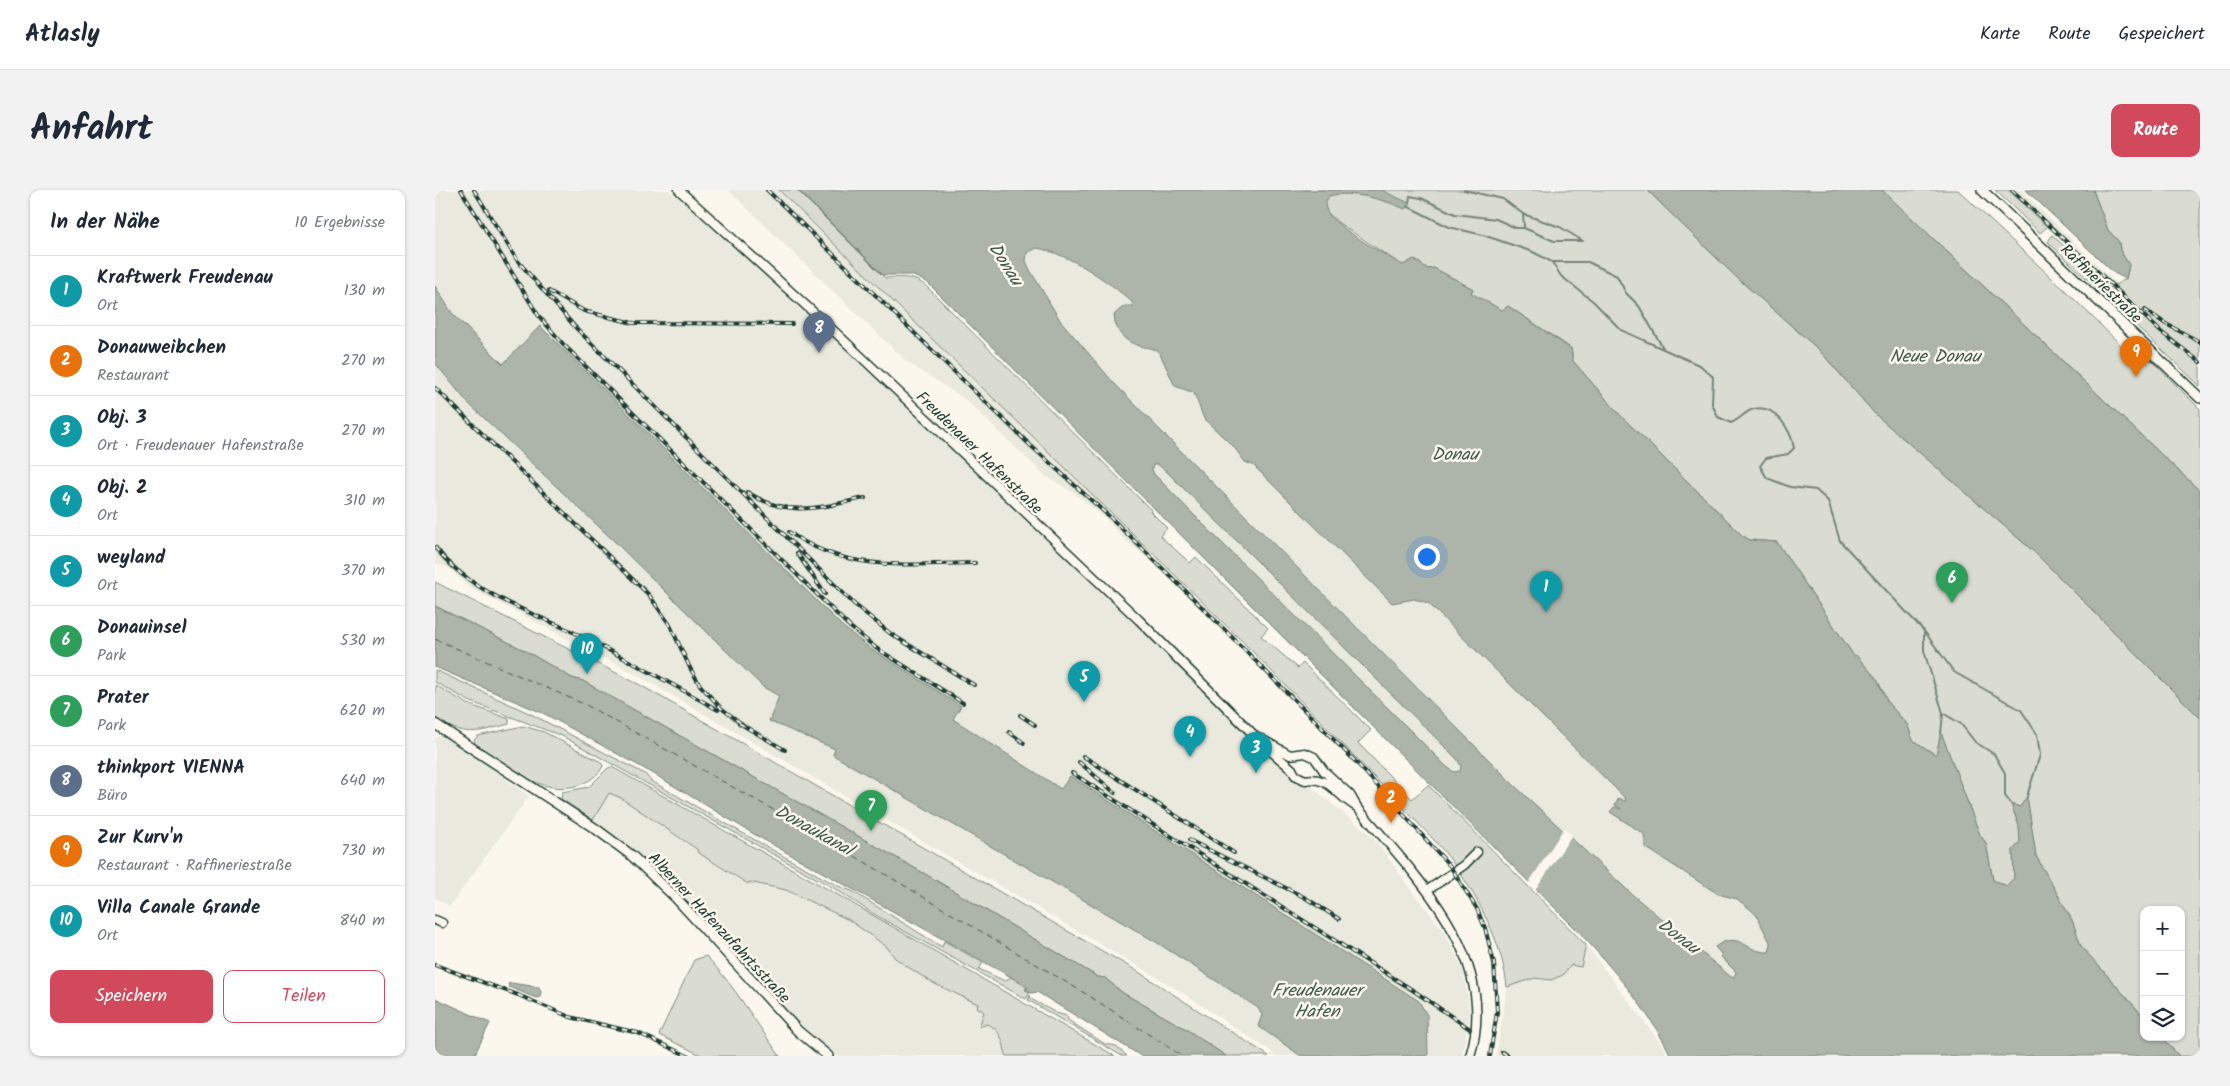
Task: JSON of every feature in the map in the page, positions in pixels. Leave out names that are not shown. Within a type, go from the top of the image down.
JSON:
[{"type":"street","name":"Freudenauer Hafenstraße","points":[[679,190],[842,338],[1139,620],[1276,756],[1292,769],[1295,775],[1300,779],[1312,778],[1331,786],[1346,801],[1357,807]]},
{"type":"street","name":"Raffineriestraße","points":[[1982,190],[2200,398]]},
{"type":"street","name":"Alberner Hafenzufahrtsstraße","points":[[435,724],[596,829],[631,855],[676,898],[798,1031],[829,1056]]},
{"type":"street","name":"Freudenauer Hafenstraße","points":[[1259,738],[1290,755],[1310,754],[1351,795],[1357,807],[1428,890],[1451,928],[1472,978],[1477,1017],[1470,1056]]},
{"type":"street","points":[[1292,769],[1294,759],[1299,755]]},
{"type":"street","points":[[1312,778],[1316,773],[1318,764]]},
{"type":"street","points":[[1428,890],[1464,865],[1477,852]]},
{"type":"shaded area","points":[[435,190],[669,190],[829,331],[1160,648],[1248,736],[1373,837],[1414,894],[1445,932],[1464,973],[1470,1013],[1462,1056],[1428,1056],[1427,1015],[1424,1006],[1414,997],[1070,777],[1062,789],[953,719],[960,706],[871,649],[842,626],[540,326],[503,364],[452,313],[435,286]]},
{"type":"shaded area","points":[[728,190],[779,190],[1152,552],[1146,558],[1120,535],[1106,519],[1074,493],[1045,476],[966,400],[906,361]]},
{"type":"shaded area","points":[[779,190],[797,190],[885,278],[912,279],[927,287],[1151,510],[1167,528],[1160,536],[1190,563],[1196,557],[1268,628],[1261,636],[1298,668],[1303,663],[1371,730],[1358,743],[1412,799],[1428,785],[1586,945],[1581,967],[1571,965],[1563,975],[1551,980],[1535,978],[1507,987],[1497,943],[1485,915],[1455,865],[1430,836],[1253,652]]},
{"type":"shaded area","points":[[1303,190],[1647,190],[1735,276],[1819,350],[1876,415],[2033,551],[2200,718],[2200,1056],[2179,1056],[2166,1041],[2185,1041],[2185,906],[2140,906],[2140,1012],[2081,946],[2072,920],[2036,856],[2027,797],[2020,807],[2011,804],[2019,826],[2020,843],[2013,850],[2014,878],[2007,886],[1993,880],[1986,843],[1980,835],[1941,733],[1936,755],[1913,740],[1907,724],[1888,703],[1877,679],[1854,656],[1777,542],[1750,540],[1743,536],[1620,415],[1573,361],[1571,348],[1508,306],[1502,311],[1471,293],[1473,289],[1434,268],[1428,269],[1414,259],[1403,266],[1339,223]]},
{"type":"shaded area","points":[[1882,190],[1958,190],[2136,360],[2150,359],[2200,409],[2200,491]]},
{"type":"shaded area","points":[[1995,190],[2008,190],[2047,227],[2040,233]]},
{"type":"shaded area","points":[[2008,190],[2021,190],[2122,289],[2168,341]]},
{"type":"shaded area","points":[[2093,190],[2200,190],[2200,386],[2048,242],[2052,235],[2109,288],[2126,279],[2129,265],[2120,250],[2119,242],[2108,230]]},
{"type":"shaded area","points":[[1033,248],[1063,257],[1100,278],[1132,302],[1140,347],[1154,348],[1159,352],[1175,386],[1194,393],[1198,406],[1245,462],[1253,465],[1392,603],[1414,599],[1428,603],[1627,799],[1620,810],[1645,834],[1645,847],[1718,893],[1737,899],[1750,909],[1768,936],[1771,944],[1769,952],[1762,952],[1740,941],[1733,967],[1736,975],[1731,977],[1634,896],[1515,786],[1113,382],[1051,307],[1026,261],[1027,253]]},
{"type":"shaded area","points":[[435,363],[467,402],[615,542],[763,687],[780,696],[770,721],[835,749],[834,755],[1156,942],[1258,1008],[1262,1015],[1258,1026],[1301,1056],[1270,1056],[1272,1052],[1172,986],[637,675],[470,588],[450,569],[435,563]]},
{"type":"shaded area","points":[[1153,465],[1159,466],[1166,471],[1457,759],[1461,766],[1460,772],[1454,772],[1447,767],[1193,514],[1154,474]]},
{"type":"shaded area","points":[[435,582],[640,685],[1137,971],[1269,1056],[1226,1056],[1186,1029],[1123,993],[1105,978],[1098,977],[927,875],[583,681],[572,678],[524,650],[435,606]]},
{"type":"shaded area","points":[[435,670],[531,714],[645,774],[651,781],[776,852],[838,886],[852,891],[942,947],[944,941],[983,963],[979,969],[1005,981],[1011,977],[1029,988],[1025,990],[1030,992],[1026,999],[872,913],[837,890],[562,736],[469,701],[435,682]]},
{"type":"shaded area","points":[[435,685],[468,704],[509,719],[509,724],[471,732],[446,725],[435,719]]},
{"type":"shaded area","points":[[523,726],[544,732],[601,762],[603,766],[593,778],[579,785],[565,788],[551,787],[537,783],[512,770],[476,745],[474,740],[478,736]]},
{"type":"shaded area","points":[[442,735],[482,761],[529,796],[450,906],[435,898],[435,738]]},
{"type":"shaded area","points":[[612,767],[838,895],[1115,1056],[1006,1056],[1003,1042],[995,1029],[987,1024],[979,1027],[984,1012],[977,1007],[978,1004],[933,983],[911,969],[895,958],[887,947],[849,920],[786,890],[749,882],[748,884],[697,852],[698,850],[621,798],[609,793],[593,820],[561,799],[562,792],[589,787],[608,768]]},
{"type":"shaded area","points":[[608,792],[621,798],[722,869],[747,884],[749,882],[786,890],[849,920],[887,947],[895,958],[911,969],[933,983],[979,1004],[984,1012],[980,1026],[987,1024],[995,1029],[1002,1041],[1006,1056],[837,1056],[790,1015],[651,866],[593,820]]},
{"type":"shaded area","points":[[1586,945],[1662,1045],[1668,1056],[1496,1056],[1507,987],[1535,978],[1542,980],[1563,975],[1571,965],[1583,956]]},
{"type":"shaded area","points":[[706,956],[736,992],[780,1056],[703,1056],[659,1035],[694,960]]},
{"type":"shaded area","points":[[1030,995],[1031,999],[1056,1013],[1067,1016],[1068,1020],[1105,1044],[1116,1046],[1127,1056],[1122,1056],[1028,1000]]},
{"type":"water","name":"Donau","points":[[798,190],[1381,190],[1409,203],[1405,209],[1378,199],[1338,194],[1329,196],[1326,205],[1331,217],[1339,224],[1385,255],[1403,265],[1414,259],[1428,269],[1434,268],[1473,289],[1471,293],[1502,310],[1508,306],[1571,349],[1573,361],[1620,415],[1743,536],[1750,540],[1777,542],[1854,656],[1856,655],[1877,679],[1888,703],[1907,724],[1913,740],[1936,755],[1941,732],[1980,835],[1986,843],[1993,880],[2006,886],[2014,878],[2013,850],[2020,842],[2019,826],[2011,804],[2020,807],[2027,796],[2036,856],[2072,920],[2081,946],[2140,1012],[2140,1041],[2166,1041],[2179,1056],[1671,1056],[1641,1006],[1617,975],[1578,931],[927,282],[911,275],[883,275]],"holes":[[[1037,248],[1049,251],[1087,269],[1132,302],[1133,306],[1124,306],[1114,315],[1118,331],[1129,342],[1152,348],[1159,352],[1175,386],[1194,393],[1204,419],[1233,446],[1245,462],[1253,465],[1392,603],[1414,599],[1428,603],[1626,799],[1625,801],[1619,798],[1615,805],[1621,809],[1614,807],[1610,812],[1644,834],[1645,847],[1718,894],[1737,899],[1756,915],[1771,944],[1769,952],[1754,949],[1737,941],[1730,940],[1715,947],[1722,955],[1720,956],[1736,972],[1734,977],[1731,977],[1634,896],[1515,786],[1113,382],[1060,320],[1030,270],[1026,261],[1027,253]],[[1153,465],[1158,465],[1457,759],[1461,766],[1460,771],[1454,772],[1447,767],[1193,514],[1154,474]]]},
{"type":"water","name":"Neue Donau","points":[[1647,190],[1882,190],[2200,491],[2200,718],[2033,551],[1876,415],[1819,350],[1735,276]]},
{"type":"water","points":[[2026,190],[2093,190],[2108,230],[2119,242],[2120,250],[2129,265],[2126,279],[2114,273]]},
{"type":"water","name":"Freudenauer Hafen","points":[[435,286],[452,313],[503,364],[540,326],[842,626],[871,649],[961,706],[953,719],[1061,789],[1070,776],[1419,1001],[1427,1015],[1428,1056],[1301,1056],[1258,1026],[1262,1015],[1258,1008],[1156,942],[833,755],[835,749],[769,721],[779,696],[763,687],[615,542],[467,402],[435,363]]},
{"type":"water","name":"Donaukanal","points":[[435,606],[524,650],[572,678],[583,681],[927,875],[1098,977],[1105,978],[1123,993],[1186,1029],[1226,1056],[1141,1056],[1037,992],[1031,993],[1025,989],[1028,988],[1011,977],[757,836],[654,774],[545,714],[435,667]]},
{"type":"water","points":[[508,984],[539,987],[540,997],[536,998],[509,987]]},
{"type":"water","points":[[435,998],[490,1023],[474,1056],[435,1056]]},
{"type":"pier","points":[[1564,828],[1572,835],[1535,891],[1528,884]]},
{"type":"waterway","points":[[1409,203],[1410,196],[1421,198],[1455,214],[1496,219],[1516,228],[1524,228],[1554,241],[1583,241],[1560,227],[1523,214],[1503,199],[1464,190]]},
{"type":"waterway","points":[[1407,206],[1449,227],[1483,235],[1533,252],[1552,262],[1588,262],[1617,276],[1626,293],[1639,306],[1663,348]]},
{"type":"waterway","points":[[1523,214],[1524,227]]},
{"type":"waterway","points":[[1552,262],[1561,276],[1594,302],[1621,330],[1701,366],[1713,377],[1712,404],[1718,417],[1731,423],[1748,411],[1759,408],[1774,413],[1780,419],[1789,433],[1794,448],[1788,454],[1766,458],[1760,466],[1767,478],[1790,487],[1816,490],[1828,501],[1840,541],[1924,631],[1954,672],[2021,710],[2037,734],[2040,755],[2027,796]]},
{"type":"waterway","points":[[1924,631],[1924,651],[1943,713],[1941,733]]},
{"type":"waterway","points":[[1943,713],[1961,724],[1975,742],[1994,754],[2005,773],[2005,796],[2012,805]]},
{"type":"ferry route","points":[[435,639],[586,705],[838,846],[1091,997],[1182,1056]]},
{"type":"railway","points":[[461,190],[538,315],[564,345],[849,626],[876,648],[963,703]]},
{"type":"railway","points":[[474,190],[517,260],[576,328],[854,604],[891,634],[974,685]]},
{"type":"railway","points":[[767,190],[1030,445],[1111,518],[1207,612],[1355,761],[1450,866],[1477,909],[1485,928],[1494,963],[1497,1012],[1490,1056]]},
{"type":"railway","points":[[2012,190],[2161,332],[2200,362]]},
{"type":"railway","points":[[549,291],[584,311],[633,323],[792,324]]},
{"type":"railway","points":[[2145,310],[2166,324],[2200,342]]},
{"type":"railway","points":[[435,388],[649,595],[670,625],[700,685],[721,708],[745,726]]},
{"type":"railway","points":[[747,492],[777,506],[791,508],[834,505],[865,498]]},
{"type":"railway","points":[[789,532],[811,545],[855,560],[902,564],[975,563]]},
{"type":"railway","points":[[435,547],[465,577],[500,599],[595,643],[718,710]]},
{"type":"railway","points":[[797,553],[825,594]]},
{"type":"railway","points":[[1020,715],[1035,725]]},
{"type":"railway","points":[[739,723],[785,750]]},
{"type":"railway","points":[[1009,732],[1024,743]]},
{"type":"railway","points":[[1083,756],[1234,853]]},
{"type":"railway","points":[[1079,762],[1115,793]]},
{"type":"railway","points":[[1072,773],[1414,991],[1470,1029]]},
{"type":"railway","points":[[1189,840],[1304,897],[1339,919]]},
{"type":"railway","points":[[435,965],[518,995],[570,1017],[638,1033],[688,1056]]},
{"type":"railway","points":[[1502,1052],[1508,1056]]},
{"type":"place","name":"thinkport VIENNA","points":[[819,353]]},
{"type":"place","name":"Zur Kurv'n","points":[[2136,377]]},
{"type":"place","name":"Donauinsel","points":[[1952,603]]},
{"type":"place","name":"Kraftwerk Freudenau","points":[[1546,612]]},
{"type":"place","name":"Villa Canale Grande","points":[[587,674]]},
{"type":"place","name":"weyland","points":[[1084,702]]},
{"type":"place","name":"Obj. 2","points":[[1190,757]]},
{"type":"place","name":"Obj. 3","points":[[1256,773]]},
{"type":"place","name":"Donauweibchen","points":[[1391,823]]},
{"type":"place","name":"Prater","points":[[871,831]]}]
